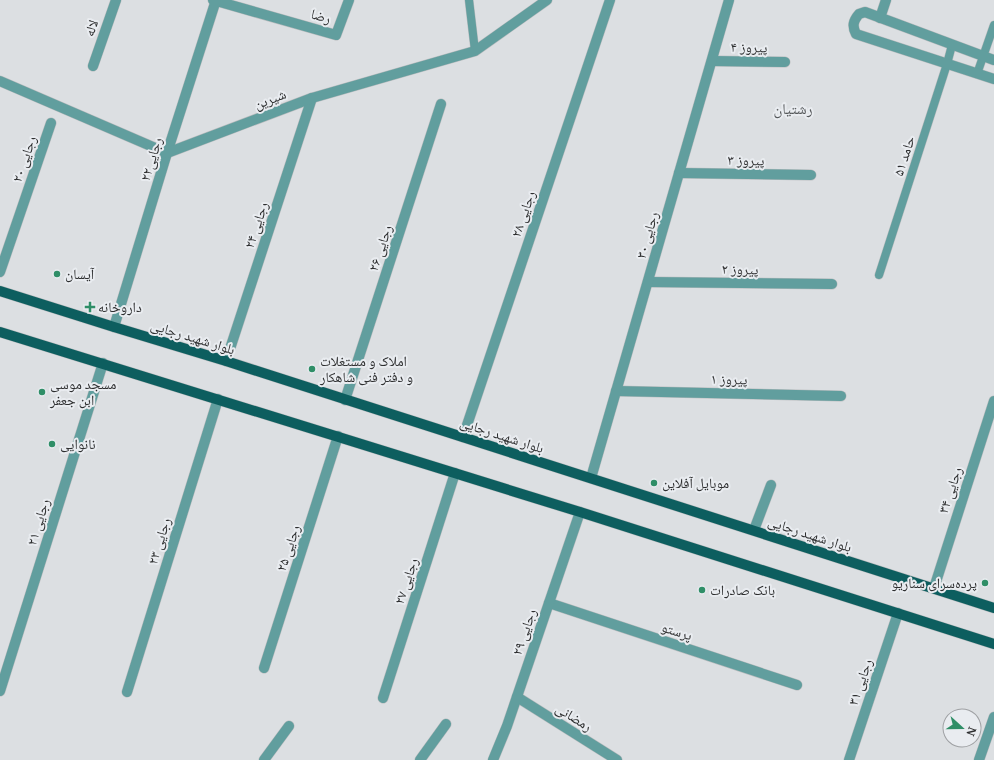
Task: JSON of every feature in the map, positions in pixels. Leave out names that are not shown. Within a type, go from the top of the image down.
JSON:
[{"type":"main road","name":"بلوار شهید رجایی","points":[[0,291],[226,361],[994,608]]},
{"type":"main road","points":[[0,332],[338,436],[994,644]]},
{"type":"street","name":"لاله","points":[[93,66],[116,0]]},
{"type":"street","name":"رضا","points":[[215,0],[336,35],[349,0]]},
{"type":"street","name":"۲۲رجایی","points":[[114,327],[215,0]]},
{"type":"street","name":"شیرین","points":[[167,153],[312,98],[475,51],[547,0]]},
{"type":"street","name":"رجایی ۲۸","points":[[463,437],[610,0]]},
{"type":"street","name":"رجایی ۳۰","points":[[591,478],[730,0]]},
{"type":"street","points":[[880,18],[886,0]]},
{"type":"street","points":[[994,60],[865,12],[859,14],[855,20],[853,28],[856,34],[994,79]]},
{"type":"street","name":"پیروز ۴","points":[[712,60],[785,62]]},
{"type":"street","points":[[0,81],[167,153]]},
{"type":"street","name":"رجایی ۲۴","points":[[226,361],[312,98]]},
{"type":"street","name":"رجایی ۲۶","points":[[345,400],[441,104]]},
{"type":"street","name":"رجایی ۲۰","points":[[0,272],[51,123]]},
{"type":"street","name":"پیروز ۳","points":[[680,172],[811,175]]},
{"type":"street","name":"پیروز ۲","points":[[648,282],[832,284]]},
{"type":"street","name":"رجایی ۲۱","points":[[0,690],[103,363]]},
{"type":"street","name":"پیروز ۱","points":[[616,391],[841,396]]},
{"type":"street","name":"رجایی ۲۳","points":[[127,692],[218,399]]},
{"type":"street","name":"رجایی ۳۴","points":[[934,588],[994,401]]},
{"type":"street","name":"رجایی ۲۵","points":[[264,668],[338,436]]},
{"type":"street","name":"رجایی ۲۷","points":[[383,698],[455,473]]},
{"type":"street","points":[[754,530],[771,485]]},
{"type":"street","name":"رجایی ۲۹","points":[[493,760],[507,726],[580,512]]},
{"type":"street","name":"پرستو","points":[[549,603],[797,685]]},
{"type":"street","name":"رجایی ۳۱","points":[[849,760],[898,613]]},
{"type":"street","name":"رمضانی","points":[[517,697],[617,760]]},
{"type":"street","points":[[979,760],[994,717]]},
{"type":"street","points":[[420,760],[446,724]]},
{"type":"street","points":[[264,760],[289,726]]},
{"type":"lane","points":[[469,0],[475,51]]},
{"type":"lane","points":[[977,74],[994,25]]},
{"type":"lane","name":"حامد ۵۱","points":[[879,275],[952,45]]},
{"type":"place","name":"آیسان","points":[[57,274]]},
{"type":"place","name":"داروخانه","points":[[90,307]]},
{"type":"place","name":"املاک و مستغلات و دفتر فنی شاهکار","points":[[312,369]]},
{"type":"place","name":"مسجد موسی ابن جعفر","points":[[42,392]]},
{"type":"place","name":"نانوایی","points":[[52,444]]},
{"type":"place","name":"موبایل آفلاین","points":[[654,483]]},
{"type":"place","name":"پرده‌سرای سناریو","points":[[985,583]]},
{"type":"place","name":"بانک صادرات","points":[[702,590]]},
{"type":"district","name":"رشتیان","points":[[793,109]]}]
